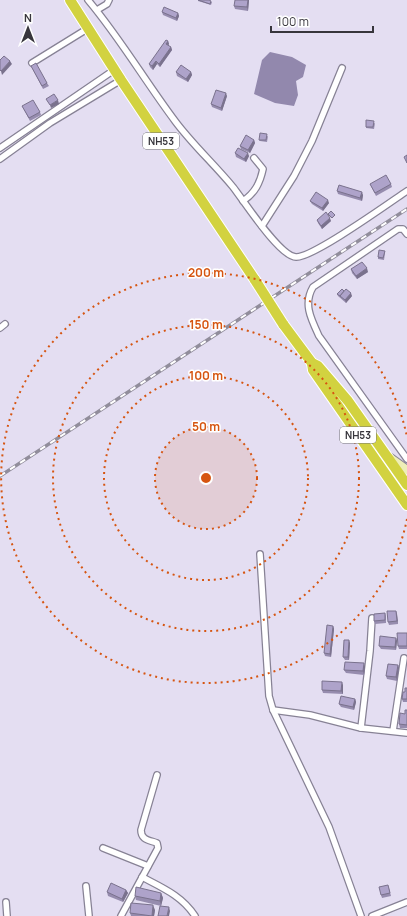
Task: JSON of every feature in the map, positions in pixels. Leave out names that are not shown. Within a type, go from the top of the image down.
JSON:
[{"type":"highway","name":"NH53","points":[[70,0],[120,80],[284,324],[312,363],[318,366],[348,401],[407,485]]},
{"type":"highway","name":"NH53","points":[[312,363],[312,370],[407,505]]},
{"type":"main road","points":[[387,455],[407,470]]},
{"type":"street","points":[[88,0],[97,10],[176,122],[243,201],[262,226],[289,256],[300,257],[328,244],[407,191]]},
{"type":"street","points":[[97,10],[107,4],[109,0]]},
{"type":"street","points":[[32,63],[87,29]]},
{"type":"street","points":[[262,226],[294,176],[312,141],[342,68]]},
{"type":"street","points":[[0,148],[114,70]]},
{"type":"street","points":[[0,159],[50,123],[120,80]]},
{"type":"street","points":[[243,201],[254,194],[262,177],[263,169],[254,158]]},
{"type":"street","points":[[407,234],[403,229],[398,229],[313,287],[309,293],[307,304],[309,315],[318,336],[407,459]]},
{"type":"street","points":[[260,554],[269,696],[273,710],[328,827],[362,916]]},
{"type":"street","points":[[360,728],[370,651],[372,618]]},
{"type":"street","points":[[393,731],[404,658]]},
{"type":"street","points":[[273,710],[310,715],[360,728],[407,733]]},
{"type":"street","points":[[121,916],[158,848],[158,845],[142,838],[141,830],[157,775]]},
{"type":"street","points":[[103,848],[148,866]]},
{"type":"street","points":[[142,877],[187,904],[195,916]]},
{"type":"street","points":[[86,886],[89,916]]},
{"type":"street","points":[[6,902],[7,916]]},
{"type":"street","points":[[372,916],[407,902]]},
{"type":"shaded area","points":[[270,52],[292,57],[306,65],[303,77],[296,81],[298,95],[294,106],[275,103],[254,94],[262,60]]},
{"type":"building","points":[[198,0],[209,0],[211,1],[210,4]]},
{"type":"building","points":[[235,0],[248,0],[247,7],[234,6]]},
{"type":"building","points":[[164,7],[178,13],[176,18],[162,12]]},
{"type":"building","points":[[166,40],[168,41],[166,44],[171,47],[159,64],[156,61],[152,66],[149,64]]},
{"type":"building","points":[[4,56],[10,61],[1,71],[0,60]]},
{"type":"building","points":[[36,63],[47,83],[42,86],[31,66]]},
{"type":"building","points":[[181,65],[191,72],[186,79],[176,72]]},
{"type":"building","points":[[216,90],[226,93],[221,108],[211,104]]},
{"type":"building","points":[[54,94],[58,100],[50,105],[46,99]]},
{"type":"building","points":[[33,100],[40,112],[29,118],[22,106]]},
{"type":"building","points":[[366,120],[374,121],[373,127],[366,127]]},
{"type":"building","points":[[260,133],[267,134],[266,140],[259,140]]},
{"type":"building","points":[[246,135],[254,140],[248,150],[240,146]]},
{"type":"building","points":[[238,148],[248,153],[244,159],[235,153]]},
{"type":"building","points":[[407,155],[407,163],[404,157]]},
{"type":"building","points":[[386,175],[391,184],[375,193],[370,184]]},
{"type":"building","points":[[339,185],[362,192],[360,198],[337,191]]},
{"type":"building","points":[[316,192],[328,200],[322,208],[310,201]]},
{"type":"building","points":[[331,211],[335,215],[332,218],[328,214]]},
{"type":"building","points":[[326,212],[330,218],[321,226],[317,220]]},
{"type":"building","points":[[379,250],[385,251],[383,258],[378,257]]},
{"type":"building","points":[[362,262],[367,268],[356,276],[351,269]]},
{"type":"building","points":[[342,289],[344,291],[340,296],[337,294]]},
{"type":"building","points":[[346,289],[351,293],[345,300],[340,296]]},
{"type":"building","points":[[387,611],[396,611],[397,621],[388,622]]},
{"type":"building","points":[[385,613],[385,620],[374,621],[374,614]]},
{"type":"building","points":[[327,625],[333,626],[330,654],[324,653]]},
{"type":"building","points":[[397,633],[407,633],[407,646],[398,646]]},
{"type":"building","points":[[380,636],[396,638],[395,647],[379,646]]},
{"type":"building","points":[[344,640],[349,640],[348,657],[343,657]]},
{"type":"building","points":[[345,662],[364,663],[363,671],[344,670]]},
{"type":"building","points":[[388,664],[398,665],[396,677],[386,676]]},
{"type":"building","points":[[322,681],[342,682],[341,691],[322,690]]},
{"type":"building","points":[[405,688],[407,688],[407,699],[402,699],[403,692],[405,692]]},
{"type":"building","points":[[341,696],[355,699],[353,707],[339,704]]},
{"type":"building","points":[[405,710],[407,710],[407,725],[399,724],[400,713],[405,714]]},
{"type":"building","points":[[111,883],[126,890],[122,899],[107,892]]},
{"type":"building","points":[[388,885],[390,893],[381,895],[379,887]]},
{"type":"building","points":[[136,887],[161,893],[160,901],[135,896]]},
{"type":"building","points":[[131,903],[153,905],[152,916],[130,913]]},
{"type":"building","points":[[160,906],[169,907],[167,916],[158,916]]},
{"type":"railway","points":[[0,476],[407,209]]}]
